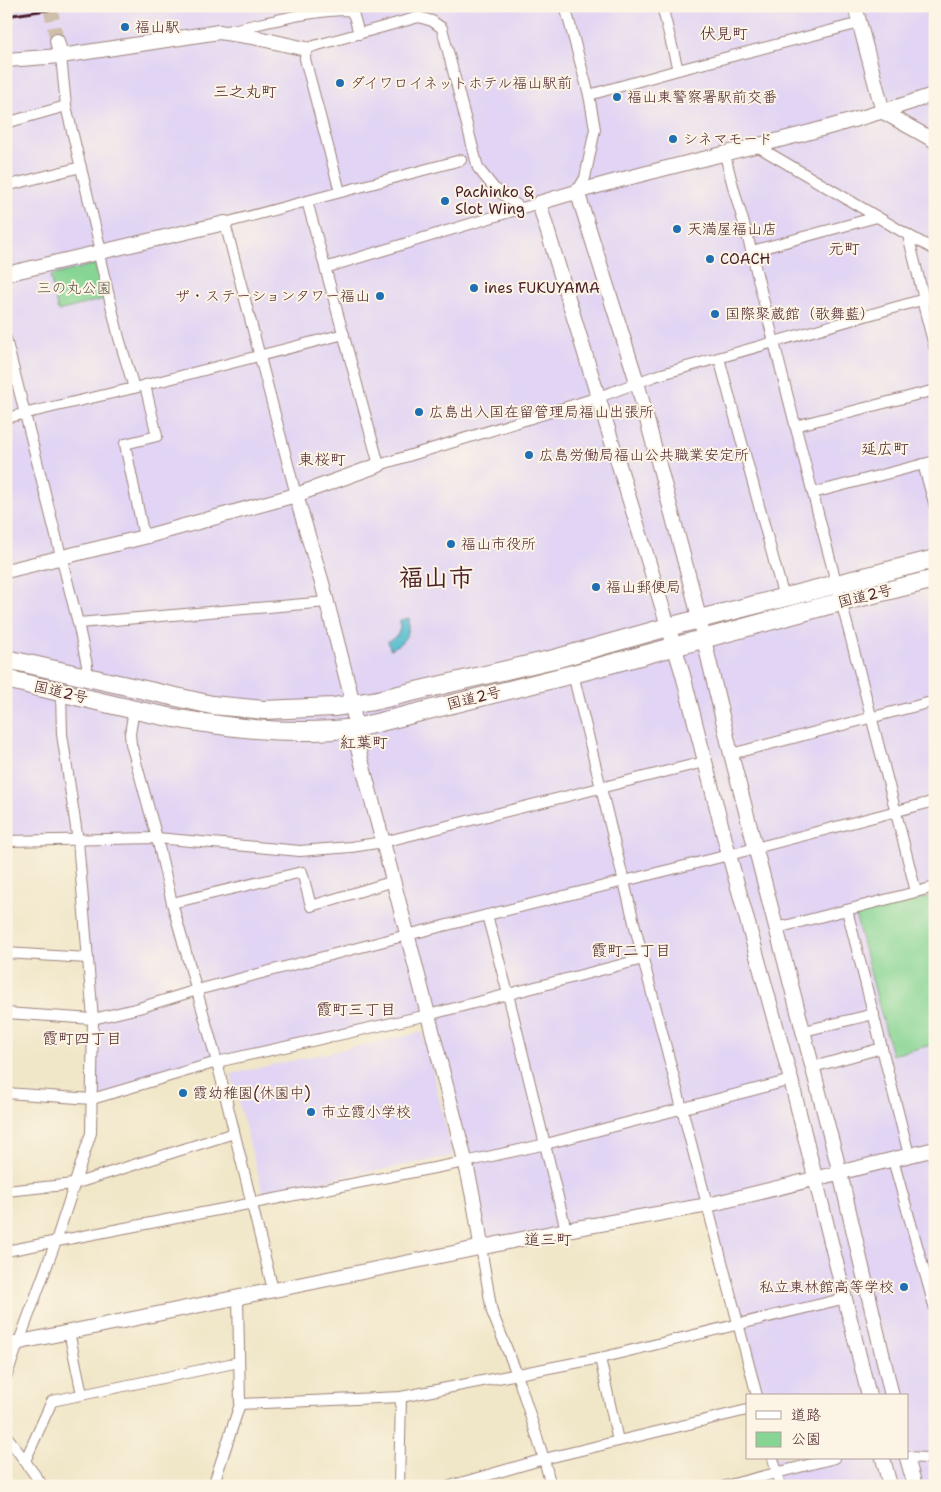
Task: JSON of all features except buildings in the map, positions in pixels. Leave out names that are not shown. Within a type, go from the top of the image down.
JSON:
[{"type":"highway","name":"国道2号","points":[[6,659],[212,705],[264,710],[353,705],[558,658],[668,627],[935,559]]},
{"type":"highway","name":"国道2号","points":[[6,680],[191,722],[273,731],[356,728],[573,674],[703,638],[935,579]]},
{"type":"street","points":[[565,6],[589,95],[595,128],[585,178],[577,191],[637,382],[693,593],[698,620],[840,1173],[892,1394]]},
{"type":"street","points":[[662,6],[678,70]]},
{"type":"street","points":[[855,6],[884,112],[935,141]]},
{"type":"street","points":[[931,6],[935,21]]},
{"type":"street","points":[[6,60],[61,56],[219,32],[336,10],[350,10],[354,16],[359,34]]},
{"type":"street","points":[[219,32],[253,37],[306,49],[419,17],[432,21],[442,28],[478,168],[494,188],[521,208]]},
{"type":"street","points":[[589,95],[860,23]]},
{"type":"street","points":[[57,41],[61,56],[66,106],[101,251],[100,259],[119,338],[134,388]]},
{"type":"street","points":[[306,49],[305,59],[340,192]]},
{"type":"street","points":[[325,268],[577,191],[884,112],[935,94]]},
{"type":"street","points":[[6,123],[66,106]]},
{"type":"street","points":[[757,146],[935,250]]},
{"type":"street","points":[[725,154],[752,252],[773,343],[873,718],[916,892]]},
{"type":"street","points":[[6,274],[225,223],[461,160]]},
{"type":"street","points":[[6,186],[81,167]]},
{"type":"street","points":[[307,201],[379,465]]},
{"type":"street","points":[[539,203],[683,675],[704,762],[791,1080],[869,1394]]},
{"type":"street","points":[[752,252],[877,217]]},
{"type":"street","points":[[225,223],[353,705],[356,741],[465,1162],[479,1227],[492,1312],[517,1374],[551,1486]]},
{"type":"street","points":[[908,235],[927,298],[935,350]]},
{"type":"street","points":[[6,571],[144,537],[296,494],[379,465],[599,397],[637,382],[927,298]]},
{"type":"street","points":[[6,418],[134,388],[344,334]]},
{"type":"street","points":[[6,339],[78,623],[87,664],[85,677]]},
{"type":"street","points":[[720,358],[784,598]]},
{"type":"street","points":[[144,537],[125,444],[157,436],[145,385]]},
{"type":"street","points":[[795,426],[935,390]]},
{"type":"street","points":[[813,493],[935,461]]},
{"type":"street","points":[[923,464],[935,506]]},
{"type":"street","points":[[78,623],[326,602]]},
{"type":"street","points":[[573,674],[643,959],[756,1394]]},
{"type":"street","points":[[6,1377],[13,1343],[56,1240],[91,1134],[94,1019],[87,958],[78,841],[62,734],[61,692]]},
{"type":"street","points":[[732,754],[935,701]]},
{"type":"street","points":[[134,709],[130,734],[131,744],[157,838],[172,903],[217,1062],[273,1290]]},
{"type":"street","points":[[6,841],[157,838],[300,852],[351,847],[383,842],[704,762]]},
{"type":"street","points":[[6,1013],[94,1019],[407,935],[729,855],[935,801]]},
{"type":"street","points":[[172,903],[302,872],[311,906],[394,882]]},
{"type":"street","points":[[777,928],[935,887]]},
{"type":"street","points":[[847,910],[910,1156]]},
{"type":"street","points":[[486,916],[508,994],[566,1230]]},
{"type":"street","points":[[6,953],[87,958]]},
{"type":"street","points":[[6,1093],[92,1099],[217,1062],[428,1015],[643,959]]},
{"type":"street","points":[[804,1031],[874,1014]]},
{"type":"street","points":[[813,1067],[882,1048]]},
{"type":"street","points":[[6,1251],[465,1162],[546,1144],[791,1080]]},
{"type":"street","points":[[6,1191],[74,1184],[234,1133]]},
{"type":"street","points":[[13,1343],[566,1230],[708,1205],[935,1149]]},
{"type":"street","points":[[893,1160],[935,1308]]},
{"type":"street","points":[[213,1486],[240,1404],[238,1297]]},
{"type":"street","points":[[240,1404],[402,1397],[600,1358],[846,1298]]},
{"type":"street","points":[[69,1332],[82,1394]]},
{"type":"street","points":[[600,1358],[618,1441]]},
{"type":"street","points":[[25,1461],[52,1401],[239,1362]]},
{"type":"street","points":[[398,1486],[402,1397]]},
{"type":"street","points":[[450,1486],[544,1459],[746,1410]]},
{"type":"street","points":[[6,1435],[43,1486]]},
{"type":"street","points":[[908,1458],[935,1457]]},
{"type":"street","points":[[773,1460],[780,1486]]},
{"type":"street","points":[[724,1486],[827,1460]]},
{"type":"street","points":[[884,1460],[890,1486]]},
{"type":"street","points":[[908,1460],[915,1486]]},
{"type":"shaded area","points":[[6,6],[935,6],[935,1486],[779,1486],[772,1460],[908,1460],[908,1394],[755,1394],[706,1201],[478,1254],[459,1156],[424,1020],[211,1062],[88,1101],[93,1003],[75,839],[6,837]]},
{"type":"shaded area","points":[[423,1032],[453,1156],[263,1193],[231,1074]]},
{"type":"green space","name":"三の丸公園","points":[[95,264],[104,299],[58,311],[50,276]]},
{"type":"green space","points":[[935,895],[935,1044],[892,1055],[855,914]]},
{"type":"water","points":[[409,618],[409,628],[406,637],[390,649],[388,641],[397,636],[400,620]]},
{"type":"tunnel","points":[[50,6],[57,41]]},
{"type":"railway","points":[[6,16],[75,6]]},
{"type":"place","name":"福山駅","points":[[125,27]]},
{"type":"place","name":"ダイワロイネットホテル福山駅前","points":[[340,83]]},
{"type":"place","name":"福山東警察署駅前交番","points":[[617,97]]},
{"type":"place","name":"シネマモード","points":[[673,139]]},
{"type":"place","name":"Pachinko & Slot Wing","points":[[445,201]]},
{"type":"place","name":"天満屋福山店","points":[[677,229]]},
{"type":"place","name":"COACH","points":[[710,259]]},
{"type":"place","name":"ines FUKUYAMA","points":[[474,288]]},
{"type":"place","name":"ザ・ステーションタワー福山","points":[[380,296]]},
{"type":"place","name":"国際聚蔵館（歌舞藍）","points":[[715,314]]},
{"type":"place","name":"広島出入国在留管理局福山出張所","points":[[419,412]]},
{"type":"place","name":"広島労働局福山公共職業安定所","points":[[529,455]]},
{"type":"place","name":"福山市役所","points":[[451,544]]},
{"type":"place","name":"福山郵便局","points":[[596,587]]},
{"type":"place","name":"霞幼稚園(休園中)","points":[[183,1093]]},
{"type":"place","name":"市立霞小学校","points":[[311,1112]]},
{"type":"place","name":"私立東林館高等学校","points":[[904,1287]]},
{"type":"district","name":"伏見町","points":[[724,33]]},
{"type":"district","name":"三之丸町","points":[[245,91]]},
{"type":"district","name":"元町","points":[[844,248]]},
{"type":"district","name":"延広町","points":[[885,448]]},
{"type":"district","name":"東桜町","points":[[322,459]]},
{"type":"district","name":"福山市","points":[[436,577]]},
{"type":"district","name":"紅葉町","points":[[364,742]]},
{"type":"district","name":"霞町二丁目","points":[[631,950]]},
{"type":"district","name":"霞町三丁目","points":[[356,1009]]},
{"type":"district","name":"霞町四丁目","points":[[82,1038]]},
{"type":"district","name":"道三町","points":[[548,1239]]}]
